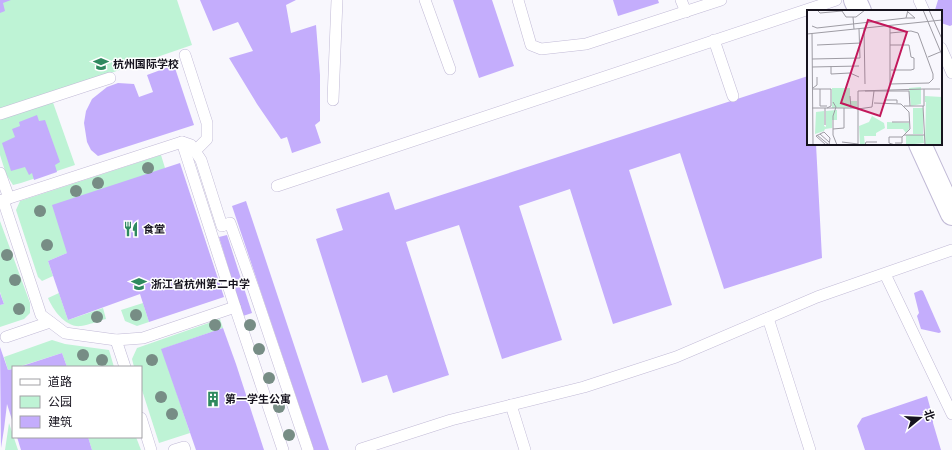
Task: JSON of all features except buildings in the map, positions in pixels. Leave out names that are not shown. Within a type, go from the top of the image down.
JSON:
[{"type":"street","points":[[855,0],[860,10]]},
{"type":"street","points":[[920,145],[952,214]]},
{"type":"lane","points":[[333,100],[337,0]]},
{"type":"lane","points":[[426,0],[450,69]]},
{"type":"lane","points":[[518,0],[531,46],[541,49],[586,44],[720,0]]},
{"type":"lane","points":[[681,0],[686,12]]},
{"type":"lane","points":[[277,186],[836,0]]},
{"type":"lane","points":[[920,0],[924,10]]},
{"type":"lane","points":[[714,40],[733,96]]},
{"type":"lane","points":[[942,50],[952,72]]},
{"type":"lane","points":[[185,55],[207,123],[207,139],[195,151]]},
{"type":"lane","points":[[0,114],[110,78]]},
{"type":"lane","points":[[182,142],[283,450]]},
{"type":"lane","points":[[4,200],[182,142],[191,146],[201,160],[222,226],[230,223],[308,450]]},
{"type":"lane","points":[[0,173],[4,200],[42,315],[65,333],[116,340],[143,338],[235,307]]},
{"type":"lane","points":[[362,450],[361,449],[451,420],[584,387],[676,357],[817,298],[952,250]]},
{"type":"lane","points":[[885,274],[952,414]]},
{"type":"lane","points":[[768,318],[810,450]]},
{"type":"lane","points":[[6,337],[50,322]]},
{"type":"lane","points":[[116,340],[125,366]]},
{"type":"lane","points":[[512,405],[525,450]]},
{"type":"lane","points":[[142,421],[151,450]]},
{"type":"lane","points":[[174,450],[184,447],[185,450]]},
{"type":"green space","points":[[0,0],[177,0],[192,45],[50,94],[75,165],[13,185],[6,174],[0,155]]},
{"type":"green space","points":[[161,155],[165,168],[67,253],[48,261],[53,276],[42,281],[38,277],[16,210],[20,201]]},
{"type":"green space","points":[[0,221],[30,303],[30,313],[24,319],[0,327],[0,305],[4,304],[0,292]]},
{"type":"green space","points":[[59,293],[68,320],[103,308],[106,319],[81,326],[70,324],[57,313],[48,298]]},
{"type":"green space","points":[[143,303],[149,322],[137,326],[125,321],[121,310]]},
{"type":"green space","points":[[220,319],[223,328],[162,349],[190,433],[159,443],[142,390],[142,366],[134,366],[132,359],[137,348]]},
{"type":"green space","points":[[52,340],[65,344],[109,350],[114,366],[67,366],[62,353],[21,366],[12,366],[12,369],[8,370],[4,357]]},
{"type":"green space","points":[[9,423],[12,438],[14,438],[18,450],[5,450]]},
{"type":"green space","points":[[88,438],[136,438],[141,450],[92,450]]},
{"type":"place","name":"杭州国际学校","points":[[101,64]]},
{"type":"place","name":"食堂","points":[[131,229]]},
{"type":"place","name":"浙江省杭州第二中学","points":[[139,284]]},
{"type":"place","name":"第一学生公寓","points":[[213,399]]}]
